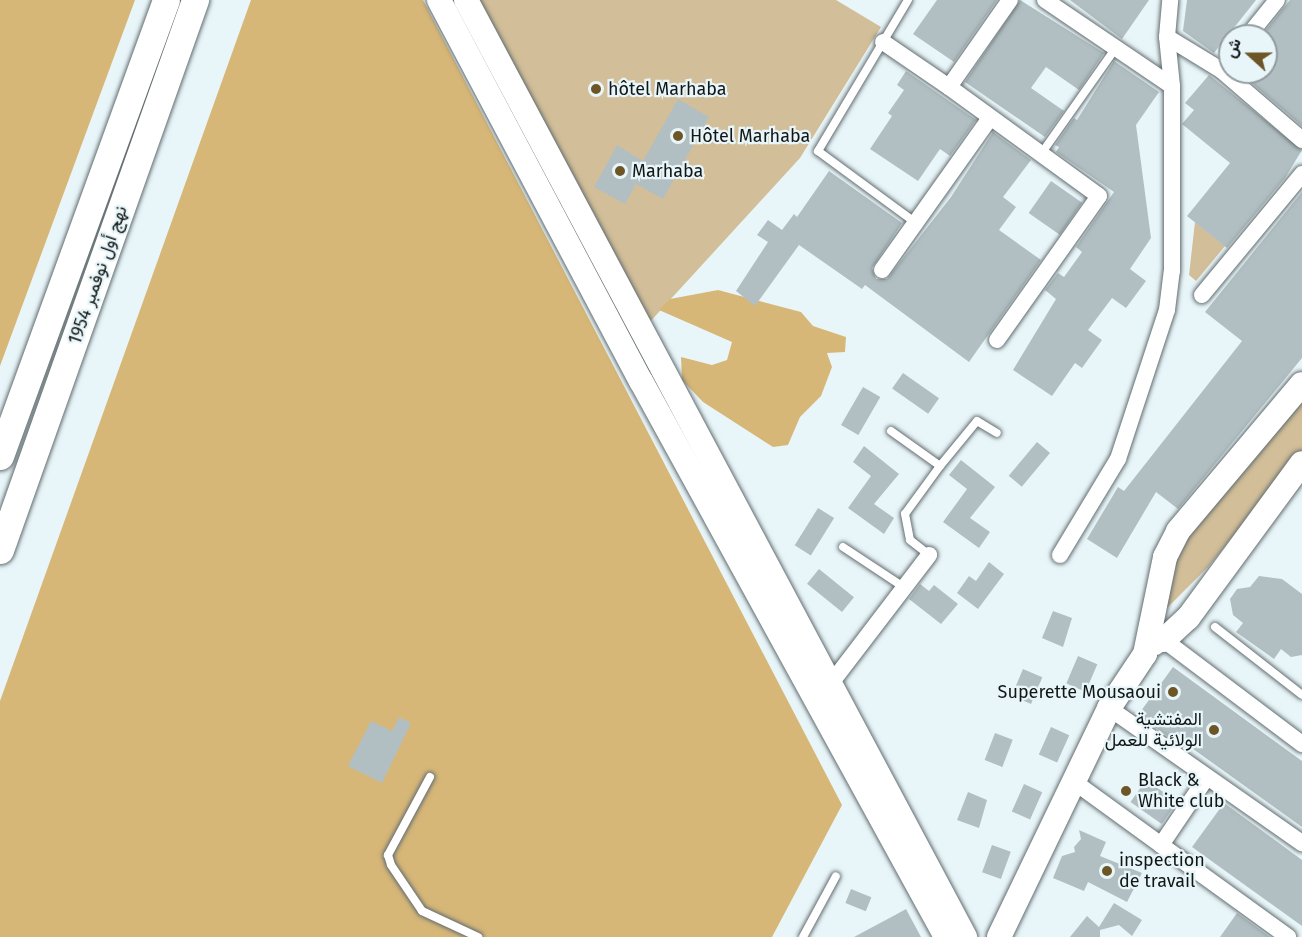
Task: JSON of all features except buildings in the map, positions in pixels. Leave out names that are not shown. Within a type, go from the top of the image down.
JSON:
[{"type":"main road","name":"نهج أول نوفمبر 1954","points":[[0,456],[166,0]]},
{"type":"main road","name":"نهج أول نوفمبر 1954","points":[[0,550],[195,0]]},
{"type":"main road","points":[[439,0],[641,381],[945,937]]},
{"type":"main road","points":[[466,0],[832,682],[965,937]]},
{"type":"main road","points":[[1155,647],[1165,556],[1178,531],[1302,384]]},
{"type":"main road","points":[[999,937],[1109,708],[1155,647],[1188,618],[1302,463]]},
{"type":"street","points":[[950,87],[1010,0]]},
{"type":"street","points":[[1045,0],[1172,86]]},
{"type":"street","points":[[1060,555],[1118,459],[1167,310],[1172,271],[1172,86],[1167,37],[1170,0]]},
{"type":"street","points":[[1257,24],[1276,0]]},
{"type":"street","points":[[1167,37],[1218,61]]},
{"type":"street","points":[[883,42],[950,87],[1099,196],[997,340]]},
{"type":"street","points":[[1245,84],[1302,140]]},
{"type":"street","points":[[882,270],[990,118]]},
{"type":"street","points":[[1202,295],[1302,174]]},
{"type":"street","points":[[832,682],[902,586],[929,555]]},
{"type":"street","points":[[1155,647],[1302,744]]},
{"type":"street","points":[[1109,708],[1302,843]]},
{"type":"street","points":[[1161,845],[1207,777]]},
{"type":"street","points":[[1073,781],[1287,937]]},
{"type":"lane","points":[[908,0],[818,151],[916,223]]},
{"type":"lane","points":[[1041,154],[1115,49]]},
{"type":"lane","points":[[929,555],[910,540],[905,514],[977,421],[997,433]]},
{"type":"lane","points":[[891,431],[940,466]]},
{"type":"lane","points":[[843,547],[902,586]]},
{"type":"lane","points":[[1215,627],[1302,695]]},
{"type":"lane","points":[[430,777],[388,855],[391,865],[422,911],[478,937]]},
{"type":"lane","points":[[803,937],[836,876]]},
{"type":"shaded area","points":[[0,0],[135,0],[0,366]]},
{"type":"shaded area","points":[[251,0],[423,0],[842,805],[772,937],[0,937],[0,701]]},
{"type":"shaded area","points":[[478,0],[836,0],[881,27],[800,158],[647,325]]},
{"type":"shaded area","points":[[1195,222],[1225,246],[1196,281],[1189,275]]},
{"type":"shaded area","points":[[718,290],[801,312],[813,326],[846,337],[845,352],[827,353],[832,367],[821,396],[800,417],[788,445],[773,447],[703,402],[682,380],[681,357],[712,365],[727,360],[732,342],[659,310],[670,299]]},
{"type":"shaded area","points":[[1302,395],[1302,451],[1208,567],[1166,609],[1174,554]]},
{"type":"place","name":"hôtel Marhaba","points":[[596,89]]},
{"type":"place","name":"Hôtel Marhaba","points":[[678,136]]},
{"type":"place","name":"Marhaba","points":[[620,171]]},
{"type":"place","name":"Superette Mousaoui","points":[[1173,692]]},
{"type":"place","name":"المفتشية الولائية للعمل","points":[[1214,730]]},
{"type":"place","name":"Black & White club","points":[[1126,791]]},
{"type":"place","name":"inspection de travail","points":[[1107,871]]}]
